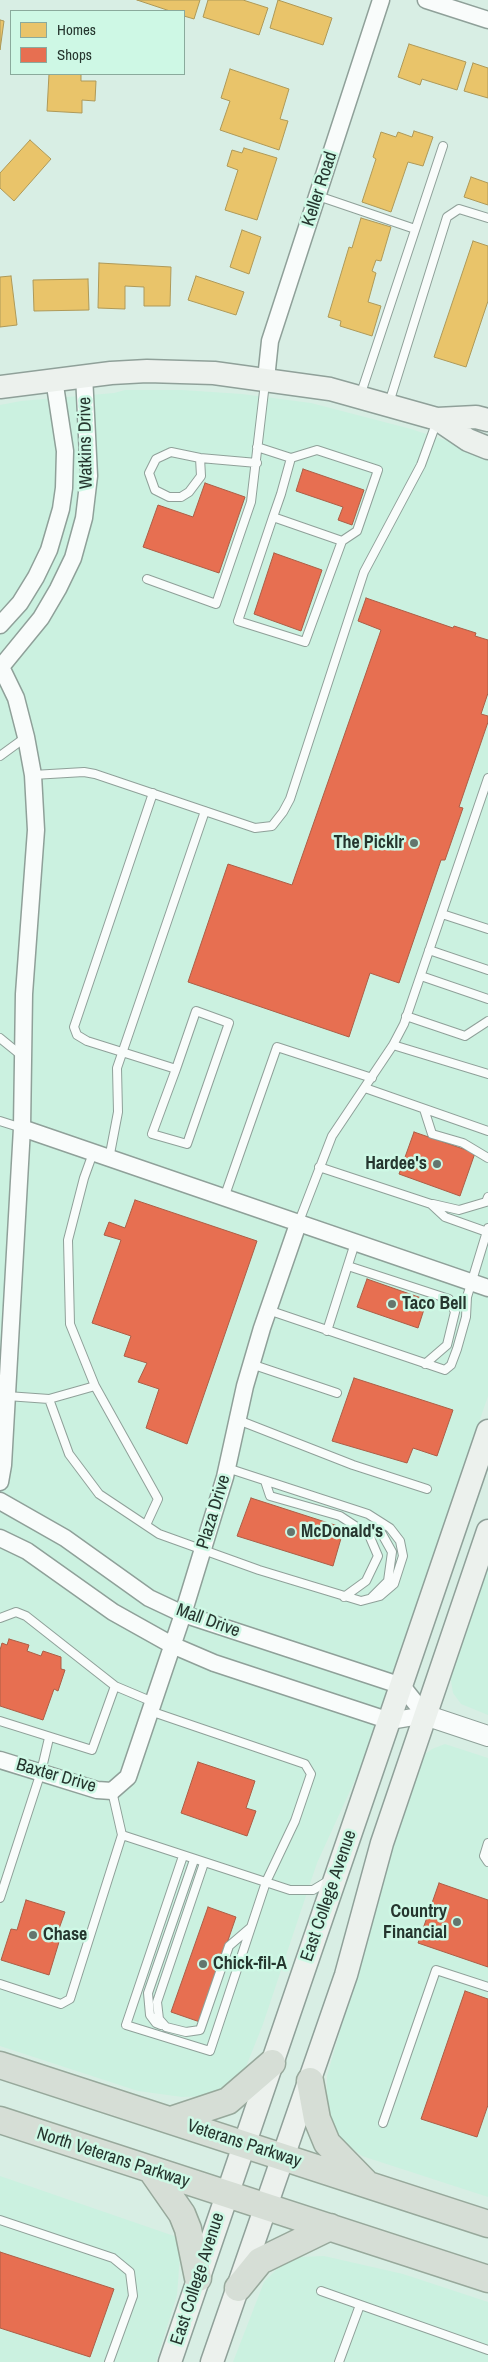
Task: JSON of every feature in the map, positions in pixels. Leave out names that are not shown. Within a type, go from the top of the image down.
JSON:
[{"type":"highway","points":[[171,2120],[228,2101],[272,2064]]},
{"type":"highway","name":"Veterans Parkway","points":[[0,2065],[488,2224]]},
{"type":"highway","points":[[310,2081],[317,2119],[327,2142],[368,2185]]},
{"type":"highway","name":"North Veterans Parkway","points":[[0,2120],[226,2195]]},
{"type":"highway","points":[[152,2170],[182,2214],[188,2228],[198,2278]]},
{"type":"highway","points":[[226,2195],[488,2279]]},
{"type":"highway","points":[[238,2288],[260,2261],[330,2227]]},
{"type":"main road","points":[[0,387],[84,375],[134,371],[191,372],[266,379],[330,389],[438,419],[468,440],[488,448]]},
{"type":"main road","points":[[438,419],[476,417],[488,420]]},
{"type":"main road","name":"East College Avenue","points":[[170,2362],[488,1431]]},
{"type":"main road","name":"East College Avenue","points":[[212,2362],[346,1975],[382,1843],[488,1531]]},
{"type":"street","name":"Keller Road","points":[[266,379],[270,341],[381,0]]},
{"type":"street","points":[[426,0],[488,20]]},
{"type":"street","name":"Watkins Drive","points":[[1,666],[41,618],[73,558],[84,518],[89,476],[84,375]]},
{"type":"street","name":"Watkins Drive","points":[[0,625],[20,603],[36,577],[49,550],[59,516],[64,488],[65,451],[54,379]]},
{"type":"street","points":[[0,1482],[22,1128],[24,994],[36,830],[32,775],[26,737],[16,698],[1,666]]},
{"type":"street","points":[[22,1128],[488,1288]]},
{"type":"street","name":"Plaza Drive","points":[[112,1791],[128,1777],[183,1614],[227,1468],[252,1364],[268,1310],[298,1224]]},
{"type":"street","name":"Mall Drive","points":[[0,1501],[65,1538],[149,1598],[183,1614],[402,1686]]},
{"type":"street","name":"Mall Drive","points":[[0,1538],[27,1551],[113,1612],[172,1645],[214,1663],[390,1720]]},
{"type":"street","points":[[402,1686],[425,1715]]},
{"type":"street","points":[[390,1720],[425,1715],[488,1736]]},
{"type":"street","name":"Baxter Drive","points":[[1,1762],[97,1790],[112,1791]]},
{"type":"lane","points":[[360,396],[443,146]]},
{"type":"lane","points":[[318,196],[415,229]]},
{"type":"lane","points":[[389,404],[447,217],[459,210],[488,218]]},
{"type":"lane","points":[[147,579],[216,604],[250,502],[266,379]]},
{"type":"lane","points":[[32,775],[84,772],[153,793],[255,828],[272,826],[284,812],[364,572],[421,465],[438,419]]},
{"type":"lane","points":[[257,447],[291,458],[318,450],[378,470],[357,530],[342,541],[305,642],[238,620],[291,458]]},
{"type":"lane","points":[[200,458],[201,476],[190,492],[181,497],[169,497],[155,490],[149,473],[156,459],[171,452],[200,458],[256,463]]},
{"type":"lane","points":[[273,516],[342,541]]},
{"type":"lane","points":[[0,756],[26,737]]},
{"type":"lane","points":[[298,1224],[332,1136],[393,1045],[406,1016],[488,778]]},
{"type":"lane","points":[[153,793],[74,1027],[77,1035],[87,1041],[176,1069]]},
{"type":"lane","points":[[109,1158],[118,1112],[118,1068],[205,811]]},
{"type":"lane","points":[[442,914],[488,929]]},
{"type":"lane","points":[[430,950],[488,970]]},
{"type":"lane","points":[[421,976],[488,999]]},
{"type":"lane","points":[[196,1011],[229,1022],[187,1144],[152,1134],[176,1069],[196,1011]]},
{"type":"lane","points":[[406,1016],[465,1036],[488,1021]]},
{"type":"lane","points":[[0,1038],[23,1056]]},
{"type":"lane","points":[[393,1045],[488,1074]]},
{"type":"lane","points":[[224,1198],[277,1046],[372,1078]]},
{"type":"lane","points":[[364,1088],[488,1131]]},
{"type":"lane","points":[[424,1109],[432,1134],[463,1144],[488,1158]]},
{"type":"lane","points":[[0,1121],[22,1128]]},
{"type":"lane","points":[[93,1153],[84,1178],[68,1240],[70,1324],[95,1386],[158,1499],[146,1525]]},
{"type":"lane","points":[[319,1166],[431,1204],[459,1210],[486,1202],[488,1198]]},
{"type":"lane","points":[[268,1310],[445,1370],[451,1365],[466,1317],[467,1297],[487,1230],[445,1217],[431,1204]]},
{"type":"lane","points":[[327,1331],[355,1243]]},
{"type":"lane","points":[[348,1266],[448,1299],[455,1312],[447,1345],[425,1364]]},
{"type":"lane","points":[[252,1364],[337,1393]]},
{"type":"lane","points":[[6,1396],[49,1400],[95,1386]]},
{"type":"lane","points":[[49,1400],[69,1454],[99,1494],[159,1534],[344,1597],[361,1601],[380,1596],[394,1584],[404,1556],[400,1541],[390,1528],[368,1514],[227,1468]]},
{"type":"lane","points":[[238,1420],[353,1465],[427,1489]]},
{"type":"lane","points":[[265,1481],[270,1496],[340,1516],[369,1535],[378,1556],[366,1581],[344,1597]]},
{"type":"lane","points":[[358,1528],[382,1534],[392,1552],[388,1580],[370,1598]]},
{"type":"lane","points":[[0,1618],[16,1612],[26,1616],[115,1686],[152,1707],[305,1764],[311,1774],[295,1821],[266,1882],[210,2051],[126,2026],[183,1856]]},
{"type":"lane","points":[[0,1721],[92,1750],[115,1686]]},
{"type":"lane","points":[[0,1898],[49,1738]]},
{"type":"lane","points":[[0,1984],[61,2004],[70,1999],[122,1835],[112,1791]]},
{"type":"lane","points":[[122,1835],[290,1890],[313,1890],[335,1876]]},
{"type":"lane","points":[[488,1843],[484,1856],[488,1862]]},
{"type":"lane","points":[[194,1860],[148,1993],[150,2015],[156,2024],[186,2032],[200,2030],[229,1946],[251,1928]]},
{"type":"lane","points":[[166,2027],[158,2019],[157,2002],[204,1863]]},
{"type":"lane","points":[[383,2123],[436,1970],[488,1987]]},
{"type":"lane","points":[[0,2220],[113,2258],[130,2272],[133,2296],[109,2362]]},
{"type":"lane","points":[[321,2291],[488,2350]]},
{"type":"lane","points":[[339,2362],[360,2305]]},
{"type":"shaded area","points":[[125,390],[182,390],[242,394],[311,403],[411,429],[451,442],[488,458],[488,1396],[365,1758],[317,1863],[263,2024],[245,2069],[229,2086],[207,2096],[182,2097],[138,2091],[0,2046],[0,405],[21,401],[114,393]]},
{"type":"shaded area","points":[[488,1564],[488,1715],[461,1704],[453,1693],[450,1675]]},
{"type":"shaded area","points":[[445,1744],[488,1758],[488,2197],[362,2156],[338,2137],[326,2109],[327,2076],[408,1794],[421,1757],[432,1749]]},
{"type":"shaded area","points":[[0,2176],[177,2237],[180,2256],[177,2295],[156,2362],[0,2362]]},
{"type":"shaded area","points":[[324,2256],[403,2274],[488,2302],[488,2362],[233,2362],[264,2282],[278,2268],[299,2257]]},
{"type":"building: Homes","points":[[137,0],[200,0],[194,19],[185,16],[185,10],[167,10]]},
{"type":"building: Homes","points":[[208,0],[243,0],[268,8],[259,35],[203,17]]},
{"type":"building: Homes","points":[[278,0],[332,18],[323,45],[270,28]]},
{"type":"building: Homes","points":[[0,20],[4,21],[0,50]]},
{"type":"building: Homes","points":[[409,44],[466,62],[457,90],[422,79],[420,85],[398,77]]},
{"type":"building: Homes","points":[[473,63],[488,68],[488,98],[464,91]]},
{"type":"building: Homes","points":[[230,69],[289,89],[280,119],[288,121],[279,150],[220,130],[230,101],[221,98]]},
{"type":"building: Homes","points":[[49,75],[81,75],[81,81],[96,81],[95,101],[82,100],[82,113],[47,111]]},
{"type":"building: Homes","points":[[414,131],[433,137],[423,166],[408,162],[391,212],[362,202],[376,159],[373,157],[381,132],[396,137],[398,132],[412,137]]},
{"type":"building: Homes","points":[[30,140],[51,159],[14,201],[0,188],[0,173]]},
{"type":"building: Homes","points":[[244,148],[277,158],[257,220],[225,210],[238,170],[227,166],[232,150],[242,153]]},
{"type":"building: Homes","points":[[471,177],[488,183],[488,205],[464,197]]},
{"type":"building: Homes","points":[[361,218],[391,227],[381,261],[376,260],[372,271],[376,273],[368,302],[381,306],[372,336],[340,326],[341,321],[328,317],[349,247],[352,248]]},
{"type":"building: Homes","points":[[242,230],[261,237],[249,274],[230,267]]},
{"type":"building: Homes","points":[[473,241],[488,246],[488,301],[466,367],[434,357]]},
{"type":"building: Homes","points":[[99,263],[171,267],[170,306],[144,306],[144,287],[125,286],[125,309],[98,308]]},
{"type":"building: Homes","points":[[11,276],[17,325],[0,327],[0,277]]},
{"type":"building: Homes","points":[[196,276],[244,292],[236,315],[188,300]]},
{"type":"building: Homes","points":[[88,279],[89,310],[34,311],[33,280]]},
{"type":"building: Shops","points":[[303,469],[364,490],[352,525],[338,520],[343,507],[296,491]]},
{"type":"building: Shops","points":[[205,483],[245,497],[219,573],[143,547],[158,505],[193,517]]},
{"type":"building: Shops","points":[[274,553],[322,570],[301,631],[254,614]]},
{"type":"building: Shops","points":[[366,598],[453,628],[454,626],[476,633],[475,636],[488,640],[488,693],[481,714],[488,716],[488,722],[459,807],[463,808],[445,860],[441,860],[399,983],[370,973],[349,1037],[188,982],[228,864],[292,885],[381,630],[358,621]]},
{"type":"building: Shops","name":"Hardee's","points":[[414,1132],[475,1153],[460,1196],[399,1174]]},
{"type":"building: Shops","points":[[135,1200],[257,1241],[187,1444],[146,1428],[159,1389],[138,1382],[147,1363],[124,1356],[131,1336],[92,1323],[121,1240],[104,1235],[109,1222],[125,1228]]},
{"type":"building: Shops","name":"Taco Bell","points":[[367,1279],[427,1300],[418,1328],[357,1307]]},
{"type":"building: Shops","points":[[354,1378],[453,1410],[437,1456],[413,1448],[407,1463],[332,1441]]},
{"type":"building: Shops","name":"McDonald's","points":[[251,1498],[344,1528],[333,1566],[237,1536]]},
{"type":"building: Shops","points":[[9,1639],[29,1645],[27,1651],[41,1656],[43,1651],[61,1657],[61,1669],[65,1670],[58,1691],[54,1689],[43,1720],[0,1706],[0,1650],[2,1643],[7,1645]]},
{"type":"building: Shops","points":[[198,1762],[255,1781],[246,1808],[256,1811],[247,1836],[181,1813]]},
{"type":"building: Shops","name":"Country Financial","points":[[439,1883],[488,1900],[488,1967],[418,1943]]},
{"type":"building: Shops","name":"Chase","points":[[26,1900],[65,1912],[55,1940],[59,1942],[49,1975],[1,1960],[11,1929],[17,1930]]},
{"type":"building: Shops","name":"Chick-fil-A","points":[[208,1907],[236,1917],[200,2022],[171,2012]]},
{"type":"building: Shops","points":[[465,1991],[488,1999],[488,2105],[477,2137],[421,2119]]},
{"type":"building: Shops","points":[[0,2252],[114,2289],[90,2357],[0,2328]]},
{"type":"place","name":"The Picklr","points":[[414,843]]},
{"type":"place","name":"Hardee's","points":[[437,1164]]},
{"type":"place","name":"Taco Bell","points":[[392,1304]]},
{"type":"place","name":"McDonald's","points":[[291,1532]]},
{"type":"place","name":"Country Financial","points":[[457,1922]]},
{"type":"place","name":"Chase","points":[[33,1935]]},
{"type":"place","name":"Chick-fil-A","points":[[203,1964]]}]
